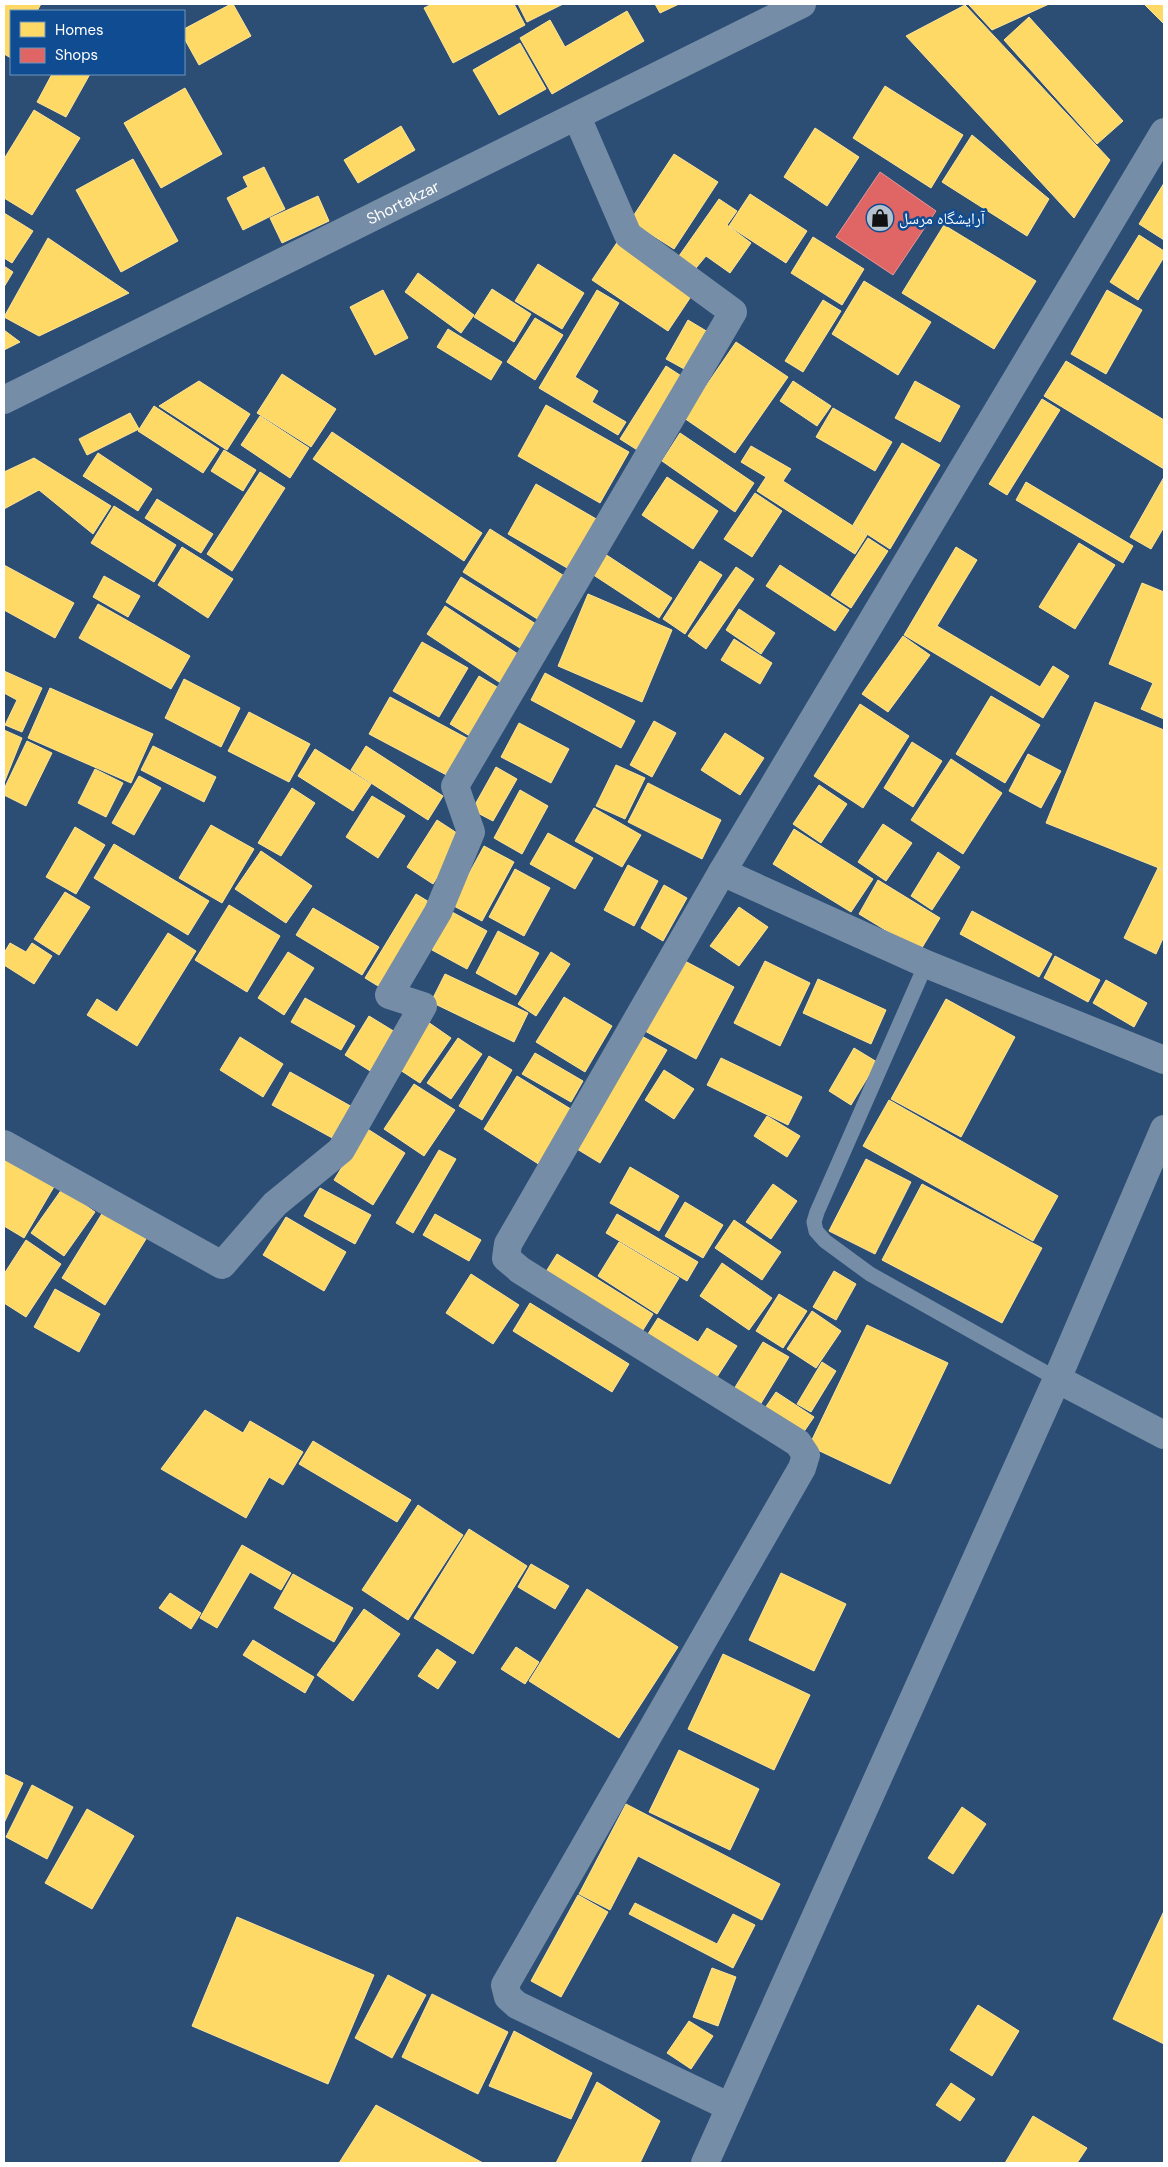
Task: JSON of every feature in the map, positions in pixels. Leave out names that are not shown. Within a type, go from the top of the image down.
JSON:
[{"type":"street","name":"Shortakzar","points":[[4,400],[802,4]]},
{"type":"street","points":[[4,1144],[222,1265],[275,1204],[341,1150],[423,1006],[389,995],[438,912],[471,832],[455,786],[733,312],[628,236],[577,116]]},
{"type":"street","points":[[730,2107],[517,2005],[508,1997],[505,1985],[802,1468],[806,1455],[798,1443],[520,1270],[506,1258],[508,1244],[722,872],[1164,132]]},
{"type":"street","points":[[722,872],[926,964],[1164,1060]]},
{"type":"street","points":[[705,2163],[1057,1379],[1164,1129]]},
{"type":"street","points":[[1057,1379],[1164,1435]]},
{"type":"lane","points":[[926,964],[817,1212],[814,1222],[816,1231],[825,1241],[870,1274],[1057,1379]]},
{"type":"building: Homes","points":[[4,4],[41,4],[38,10],[10,10],[10,57],[4,54]]},
{"type":"building: Homes","points":[[233,4],[251,36],[199,65],[185,40],[185,28]]},
{"type":"building: Homes","points":[[432,4],[514,4],[525,25],[453,63],[424,8]]},
{"type":"building: Homes","points":[[518,4],[563,4],[527,22]]},
{"type":"building: Homes","points":[[655,4],[679,4],[660,13]]},
{"type":"building: Homes","points":[[1049,4],[992,30],[969,5]]},
{"type":"building: Homes","points":[[1144,4],[1164,4],[1164,24]]},
{"type":"building: Homes","points":[[965,5],[1110,160],[1074,218],[906,36]]},
{"type":"building: Homes","points":[[627,11],[644,41],[552,94],[520,38],[550,20],[565,47]]},
{"type":"building: Homes","points":[[1029,17],[1123,121],[1097,144],[1004,40]]},
{"type":"building: Homes","points":[[520,43],[546,89],[499,115],[473,70]]},
{"type":"building: Homes","points":[[51,75],[89,75],[66,117],[37,102]]},
{"type":"building: Homes","points":[[885,86],[963,135],[931,188],[853,138]]},
{"type":"building: Homes","points":[[185,88],[222,154],[161,188],[124,123]]},
{"type":"building: Homes","points":[[34,110],[80,138],[32,215],[4,198],[4,159]]},
{"type":"building: Homes","points":[[401,126],[415,150],[358,183],[344,160]]},
{"type":"building: Homes","points":[[815,128],[859,157],[827,206],[784,177]]},
{"type":"building: Homes","points":[[972,135],[1049,199],[1027,236],[942,182]]},
{"type":"building: Homes","points":[[674,154],[718,182],[674,249],[630,221]]},
{"type":"building: Homes","points":[[133,159],[178,241],[121,272],[76,190]]},
{"type":"building: Homes","points":[[264,167],[285,209],[243,230],[227,198],[248,187],[243,177]]},
{"type":"building: Homes","points":[[1164,183],[1164,240],[1139,224]]},
{"type":"building: Homes","points":[[750,194],[807,231],[786,263],[729,226]]},
{"type":"building: Homes","points":[[318,196],[329,221],[282,243],[270,218]]},
{"type":"building: Homes","points":[[719,199],[737,211],[727,225],[751,243],[730,273],[706,256],[696,268],[679,256]]},
{"type":"building: Homes","points":[[4,213],[33,231],[12,263],[4,258]]},
{"type":"building: Homes","points":[[944,225],[1036,281],[994,349],[902,293]]},
{"type":"building: Homes","points":[[1139,235],[1164,251],[1164,257],[1138,300],[1110,282]]},
{"type":"building: Homes","points":[[813,237],[864,269],[842,305],[791,273]]},
{"type":"building: Homes","points":[[48,238],[129,293],[39,336],[4,317]]},
{"type":"building: Homes","points":[[618,241],[694,292],[668,331],[592,280]]},
{"type":"building: Homes","points":[[538,264],[584,293],[562,329],[515,301]]},
{"type":"building: Homes","points":[[4,266],[13,272],[4,287]]},
{"type":"building: Homes","points":[[418,273],[474,315],[461,333],[405,292]]},
{"type":"building: Homes","points":[[864,281],[931,322],[898,375],[832,334]]},
{"type":"building: Homes","points":[[492,289],[531,314],[514,342],[474,317]]},
{"type":"building: Homes","points":[[383,290],[408,338],[375,355],[350,307]]},
{"type":"building: Homes","points":[[597,290],[619,303],[575,377],[598,391],[592,402],[626,422],[618,435],[539,388]]},
{"type":"building: Homes","points":[[1107,290],[1142,310],[1106,374],[1071,354]]},
{"type":"building: Homes","points":[[823,300],[841,311],[803,372],[785,361]]},
{"type":"building: Homes","points":[[535,318],[563,335],[535,380],[507,362]]},
{"type":"building: Homes","points":[[688,320],[708,332],[686,370],[666,359]]},
{"type":"building: Homes","points":[[448,329],[502,362],[491,380],[437,347]]},
{"type":"building: Homes","points":[[4,330],[20,342],[4,350]]},
{"type":"building: Homes","points":[[736,342],[788,377],[735,453],[684,418]]},
{"type":"building: Homes","points":[[1066,361],[1164,420],[1164,469],[1044,396]]},
{"type":"building: Homes","points":[[666,366],[689,381],[642,453],[620,439]]},
{"type":"building: Homes","points":[[282,374],[336,409],[311,447],[257,413]]},
{"type":"building: Homes","points":[[199,381],[250,414],[227,450],[159,406]]},
{"type":"building: Homes","points":[[793,381],[831,406],[817,426],[780,401]]},
{"type":"building: Homes","points":[[915,381],[960,406],[940,442],[895,418]]},
{"type":"building: Homes","points":[[1042,399],[1060,410],[1007,495],[989,484]]},
{"type":"building: Homes","points":[[546,405],[629,452],[600,503],[518,456]]},
{"type":"building: Homes","points":[[154,406],[219,449],[203,473],[138,431]]},
{"type":"building: Homes","points":[[833,408],[892,442],[875,471],[816,437]]},
{"type":"building: Homes","points":[[130,413],[139,429],[87,455],[79,439]]},
{"type":"building: Homes","points":[[260,416],[309,448],[290,478],[241,445]]},
{"type":"building: Homes","points":[[332,432],[482,533],[464,561],[313,459]]},
{"type":"building: Homes","points":[[680,433],[754,483],[735,512],[662,461]]},
{"type":"building: Homes","points":[[902,443],[940,465],[890,549],[853,525]]},
{"type":"building: Homes","points":[[751,446],[791,469],[783,481],[867,535],[855,554],[757,491],[766,477],[741,462]]},
{"type":"building: Homes","points":[[224,450],[256,470],[243,491],[211,471]]},
{"type":"building: Homes","points":[[98,453],[152,489],[138,511],[83,476]]},
{"type":"building: Homes","points":[[34,458],[111,506],[93,534],[39,490],[4,509],[4,472]]},
{"type":"building: Homes","points":[[260,472],[285,488],[232,571],[207,554]]},
{"type":"building: Homes","points":[[667,477],[718,511],[693,549],[642,515]]},
{"type":"building: Homes","points":[[1164,477],[1164,527],[1151,549],[1130,537]]},
{"type":"building: Homes","points":[[1026,482],[1133,546],[1123,563],[1016,500]]},
{"type":"building: Homes","points":[[536,484],[598,520],[569,569],[508,534]]},
{"type":"building: Homes","points":[[755,493],[782,511],[752,557],[724,539]]},
{"type":"building: Homes","points":[[157,499],[213,534],[201,553],[145,518]]},
{"type":"building: Homes","points":[[114,506],[176,545],[154,582],[91,543]]},
{"type":"building: Homes","points":[[490,529],[569,579],[542,622],[463,572]]},
{"type":"building: Homes","points":[[868,538],[888,551],[851,608],[831,595]]},
{"type":"building: Homes","points":[[1079,543],[1115,565],[1075,629],[1039,607]]},
{"type":"building: Homes","points":[[182,547],[233,579],[208,618],[158,585]]},
{"type":"building: Homes","points":[[956,547],[977,560],[937,626],[1040,687],[1053,666],[1069,676],[1043,718],[904,635]]},
{"type":"building: Homes","points":[[605,554],[672,598],[659,618],[592,574]]},
{"type":"building: Homes","points":[[700,561],[722,575],[685,634],[663,619]]},
{"type":"building: Homes","points":[[4,565],[74,603],[55,638],[4,610]]},
{"type":"building: Homes","points":[[780,565],[849,610],[835,631],[766,586]]},
{"type":"building: Homes","points":[[736,567],[754,579],[706,649],[688,636]]},
{"type":"building: Homes","points":[[104,576],[140,596],[128,617],[93,597]]},
{"type":"building: Homes","points":[[461,577],[536,624],[520,648],[446,602]]},
{"type":"building: Homes","points":[[1142,583],[1164,592],[1164,719],[1141,709],[1153,683],[1109,664]]},
{"type":"building: Homes","points":[[588,594],[672,630],[642,702],[558,666]]},
{"type":"building: Homes","points":[[98,604],[190,656],[171,689],[79,638]]},
{"type":"building: Homes","points":[[445,606],[524,658],[505,686],[427,634]]},
{"type":"building: Homes","points":[[739,609],[775,633],[761,654],[726,630]]},
{"type":"building: Homes","points":[[903,636],[930,655],[888,712],[862,694]]},
{"type":"building: Homes","points":[[734,639],[772,663],[760,684],[721,660]]},
{"type":"building: Homes","points":[[422,642],[468,668],[439,717],[393,691]]},
{"type":"building: Homes","points":[[4,671],[42,688],[22,732],[5,725],[17,700],[4,693]]},
{"type":"building: Homes","points":[[545,673],[635,721],[621,748],[531,700]]},
{"type":"building: Homes","points":[[479,676],[507,693],[478,741],[450,724]]},
{"type":"building: Homes","points":[[184,679],[240,708],[221,747],[165,718]]},
{"type":"building: Homes","points":[[50,688],[153,734],[131,783],[28,738]]},
{"type":"building: Homes","points":[[991,696],[1040,725],[1005,783],[956,754]]},
{"type":"building: Homes","points":[[390,697],[474,742],[454,779],[369,734]]},
{"type":"building: Homes","points":[[1095,702],[1164,730],[1164,870],[1046,823]]},
{"type":"building: Homes","points":[[860,704],[909,736],[863,808],[814,776]]},
{"type":"building: Homes","points":[[249,712],[310,744],[289,782],[228,751]]},
{"type":"building: Homes","points":[[654,721],[676,733],[652,777],[630,765]]},
{"type":"building: Homes","points":[[519,723],[569,749],[551,783],[501,757]]},
{"type":"building: Homes","points":[[4,730],[22,738],[4,783]]},
{"type":"building: Homes","points":[[725,733],[764,758],[740,795],[701,770]]},
{"type":"building: Homes","points":[[27,741],[52,753],[26,806],[4,795],[4,789]]},
{"type":"building: Homes","points":[[912,742],[942,761],[913,807],[884,788]]},
{"type":"building: Homes","points":[[153,746],[216,777],[204,802],[141,770]]},
{"type":"building: Homes","points":[[366,746],[443,796],[428,820],[351,770]]},
{"type":"building: Homes","points":[[315,749],[371,784],[353,811],[298,776]]},
{"type":"building: Homes","points":[[1028,754],[1061,771],[1041,808],[1009,791]]},
{"type":"building: Homes","points":[[951,759],[1002,793],[963,854],[911,820]]},
{"type":"building: Homes","points":[[616,765],[645,778],[625,819],[596,806]]},
{"type":"building: Homes","points":[[496,767],[517,779],[493,821],[472,810]]},
{"type":"building: Homes","points":[[95,769],[123,783],[106,817],[78,803]]},
{"type":"building: Homes","points":[[139,776],[161,788],[134,835],[112,823]]},
{"type":"building: Homes","points":[[648,783],[721,820],[702,859],[628,822]]},
{"type":"building: Homes","points":[[819,785],[847,804],[821,843],[793,824]]},
{"type":"building: Homes","points":[[292,788],[315,803],[281,856],[258,843]]},
{"type":"building: Homes","points":[[520,790],[548,806],[522,854],[494,838]]},
{"type":"building: Homes","points":[[372,796],[405,816],[378,858],[346,837]]},
{"type":"building: Homes","points":[[594,808],[641,835],[622,867],[575,841]]},
{"type":"building: Homes","points":[[437,820],[463,837],[433,884],[407,867]]},
{"type":"building: Homes","points":[[883,824],[912,843],[886,881],[858,862]]},
{"type":"building: Homes","points":[[211,825],[254,849],[222,903],[179,878]]},
{"type":"building: Homes","points":[[75,827],[105,845],[76,894],[46,877]]},
{"type":"building: Homes","points":[[794,829],[873,879],[851,912],[773,864]]},
{"type":"building: Homes","points":[[548,833],[593,858],[575,889],[530,864]]},
{"type":"building: Homes","points":[[114,844],[209,901],[188,935],[94,878]]},
{"type":"building: Homes","points":[[484,846],[514,862],[482,921],[452,905]]},
{"type":"building: Homes","points":[[261,851],[312,886],[286,923],[235,889]]},
{"type":"building: Homes","points":[[938,852],[960,867],[932,910],[911,896]]},
{"type":"building: Homes","points":[[628,865],[658,881],[634,926],[604,910]]},
{"type":"building: Homes","points":[[1158,868],[1164,871],[1164,936],[1156,954],[1124,938]]},
{"type":"building: Homes","points":[[515,869],[550,888],[524,936],[489,917]]},
{"type":"building: Homes","points":[[878,880],[940,918],[920,951],[859,914]]},
{"type":"building: Homes","points":[[664,885],[687,898],[663,941],[641,928]]},
{"type":"building: Homes","points":[[65,892],[90,907],[59,955],[34,939]]},
{"type":"building: Homes","points":[[416,894],[434,905],[383,989],[365,978]]},
{"type":"building: Homes","points":[[229,905],[280,936],[247,992],[195,960]]},
{"type":"building: Homes","points":[[739,907],[768,927],[739,966],[710,946]]},
{"type":"building: Homes","points":[[313,908],[379,947],[362,975],[296,935]]},
{"type":"building: Homes","points":[[972,911],[1052,954],[1039,977],[960,934]]},
{"type":"building: Homes","points":[[452,912],[487,931],[467,969],[432,950]]},
{"type":"building: Homes","points":[[498,931],[539,953],[516,995],[476,973]]},
{"type":"building: Homes","points":[[168,933],[196,951],[137,1046],[87,1015],[97,999],[117,1012]]},
{"type":"building: Homes","points":[[10,943],[26,952],[32,943],[52,956],[34,984],[4,965],[4,953]]},
{"type":"building: Homes","points":[[288,952],[314,968],[284,1015],[258,998]]},
{"type":"building: Homes","points":[[551,952],[570,964],[536,1016],[518,1004]]},
{"type":"building: Homes","points":[[1055,956],[1100,980],[1088,1002],[1044,978]]},
{"type":"building: Homes","points":[[683,960],[734,987],[696,1059],[645,1031]]},
{"type":"building: Homes","points":[[765,961],[810,983],[780,1046],[734,1023]]},
{"type":"building: Homes","points":[[445,974],[528,1013],[514,1042],[431,1002]]},
{"type":"building: Homes","points":[[818,979],[886,1010],[871,1044],[803,1013]]},
{"type":"building: Homes","points":[[1106,980],[1147,1003],[1134,1027],[1093,1003]]},
{"type":"building: Homes","points":[[564,997],[612,1026],[585,1072],[536,1042]]},
{"type":"building: Homes","points":[[305,998],[355,1026],[341,1050],[291,1022]]},
{"type":"building: Homes","points":[[946,999],[1015,1037],[961,1137],[891,1099]]},
{"type":"building: Homes","points":[[369,1016],[400,1035],[375,1074],[345,1055]]},
{"type":"building: Homes","points":[[428,1022],[451,1038],[420,1083],[397,1068]]},
{"type":"building: Homes","points":[[638,1034],[667,1050],[600,1163],[572,1146]]},
{"type":"building: Homes","points":[[240,1037],[283,1064],[263,1097],[220,1070]]},
{"type":"building: Homes","points":[[458,1038],[482,1054],[451,1099],[427,1083]]},
{"type":"building: Homes","points":[[854,1048],[877,1062],[851,1105],[829,1091]]},
{"type":"building: Homes","points":[[535,1053],[583,1081],[571,1102],[522,1074]]},
{"type":"building: Homes","points":[[489,1056],[512,1070],[482,1120],[459,1106]]},
{"type":"building: Homes","points":[[721,1058],[802,1097],[788,1125],[707,1085]]},
{"type":"building: Homes","points":[[664,1070],[694,1089],[674,1119],[645,1100]]},
{"type":"building: Homes","points":[[290,1072],[354,1108],[336,1140],[272,1105]]},
{"type":"building: Homes","points":[[517,1076],[574,1111],[540,1165],[484,1129]]},
{"type":"building: Homes","points":[[414,1084],[455,1110],[424,1156],[384,1129]]},
{"type":"building: Homes","points":[[889,1100],[1058,1196],[1033,1241],[863,1146]]},
{"type":"building: Homes","points":[[767,1116],[800,1136],[787,1157],[754,1136]]},
{"type":"building: Homes","points":[[366,1128],[405,1153],[373,1205],[334,1180]]},
{"type":"building: Homes","points":[[439,1150],[456,1159],[413,1233],[396,1223]]},
{"type":"building: Homes","points":[[4,1154],[55,1185],[24,1238],[4,1226]]},
{"type":"building: Homes","points":[[866,1159],[911,1182],[875,1254],[829,1231]]},
{"type":"building: Homes","points":[[630,1167],[679,1196],[659,1231],[610,1203]]},
{"type":"building: Homes","points":[[773,1184],[797,1201],[771,1239],[746,1222]]},
{"type":"building: Homes","points":[[922,1184],[1042,1248],[1002,1323],[882,1260]]},
{"type":"building: Homes","points":[[320,1188],[371,1215],[355,1244],[304,1216]]},
{"type":"building: Homes","points":[[62,1189],[95,1212],[64,1256],[31,1233]]},
{"type":"building: Homes","points":[[685,1202],[723,1225],[703,1258],[665,1236]]},
{"type":"building: Homes","points":[[103,1212],[146,1239],[105,1305],[62,1278]]},
{"type":"building: Homes","points":[[435,1214],[481,1240],[469,1261],[423,1235]]},
{"type":"building: Homes","points":[[617,1214],[698,1262],[687,1281],[606,1233]]},
{"type":"building: Homes","points":[[286,1217],[346,1252],[324,1291],[263,1255]]},
{"type":"building: Homes","points":[[734,1220],[781,1252],[762,1280],[715,1248]]},
{"type":"building: Homes","points":[[26,1240],[61,1264],[26,1317],[4,1303],[4,1274]]},
{"type":"building: Homes","points":[[619,1242],[679,1278],[657,1314],[598,1276]]},
{"type":"building: Homes","points":[[557,1254],[653,1314],[638,1338],[542,1278]]},
{"type":"building: Homes","points":[[722,1263],[772,1298],[749,1330],[700,1296]]},
{"type":"building: Homes","points":[[834,1271],[856,1284],[836,1320],[813,1307]]},
{"type":"building: Homes","points":[[471,1274],[519,1305],[493,1344],[446,1313]]},
{"type":"building: Homes","points":[[55,1289],[100,1314],[79,1352],[34,1327]]},
{"type":"building: Homes","points":[[779,1294],[807,1311],[783,1348],[756,1331]]},
{"type":"building: Homes","points":[[530,1303],[629,1364],[612,1392],[513,1331]]},
{"type":"building: Homes","points":[[812,1311],[841,1331],[816,1368],[787,1349]]},
{"type":"building: Homes","points":[[658,1318],[698,1342],[707,1328],[737,1346],[715,1380],[646,1337]]},
{"type":"building: Homes","points":[[867,1325],[948,1363],[890,1484],[809,1446]]},
{"type":"building: Homes","points":[[763,1342],[789,1357],[760,1405],[734,1389]]},
{"type":"building: Homes","points":[[822,1362],[836,1371],[811,1412],[797,1404]]},
{"type":"building: Homes","points":[[776,1392],[814,1417],[803,1433],[765,1408]]},
{"type":"building: Homes","points":[[205,1410],[243,1433],[250,1421],[303,1452],[283,1485],[269,1477],[246,1518],[161,1469]]},
{"type":"building: Homes","points":[[313,1441],[411,1500],[397,1522],[299,1464]]},
{"type":"building: Homes","points":[[418,1505],[463,1535],[408,1620],[362,1590]]},
{"type":"building: Homes","points":[[469,1529],[527,1566],[473,1654],[414,1618]]},
{"type":"building: Homes","points":[[242,1545],[291,1573],[281,1590],[250,1572],[217,1628],[200,1618]]},
{"type":"building: Homes","points":[[531,1564],[569,1586],[555,1609],[518,1587]]},
{"type":"building: Homes","points":[[781,1573],[846,1604],[814,1671],[749,1640]]},
{"type":"building: Homes","points":[[293,1574],[353,1608],[334,1642],[274,1608]]},
{"type":"building: Homes","points":[[587,1589],[678,1647],[619,1738],[529,1681]]},
{"type":"building: Homes","points":[[170,1593],[201,1613],[191,1629],[159,1608]]},
{"type":"building: Homes","points":[[364,1609],[400,1634],[353,1701],[317,1675]]},
{"type":"building: Homes","points":[[253,1640],[314,1677],[305,1693],[243,1655]]},
{"type":"building: Homes","points":[[516,1647],[539,1662],[525,1684],[501,1669]]},
{"type":"building: Homes","points":[[437,1649],[456,1662],[438,1689],[418,1676]]},
{"type":"building: Homes","points":[[723,1654],[810,1695],[774,1770],[688,1729]]},
{"type":"building: Homes","points":[[679,1750],[759,1789],[730,1850],[649,1812]]},
{"type":"building: Homes","points":[[4,1774],[23,1783],[4,1823]]},
{"type":"building: Homes","points":[[32,1785],[73,1807],[47,1859],[6,1837]]},
{"type":"building: Homes","points":[[626,1804],[780,1884],[762,1920],[638,1856],[610,1910],[579,1894]]},
{"type":"building: Homes","points":[[962,1807],[986,1824],[953,1874],[928,1858]]},
{"type":"building: Homes","points":[[87,1809],[134,1836],[92,1909],[45,1883]]},
{"type":"building: Homes","points":[[578,1895],[608,1912],[561,1997],[531,1981]]},
{"type":"building: Homes","points":[[635,1903],[717,1944],[733,1914],[755,1925],[733,1968],[629,1914]]},
{"type":"building: Homes","points":[[1164,1911],[1164,2044],[1113,2019]]},
{"type":"building: Homes","points":[[237,1917],[374,1975],[328,2084],[192,2026]]},
{"type":"building: Homes","points":[[712,1968],[736,1977],[718,2026],[693,2017]]},
{"type":"building: Homes","points":[[388,1975],[426,1995],[392,2058],[355,2038]]},
{"type":"building: Homes","points":[[432,1994],[508,2032],[478,2094],[402,2057]]},
{"type":"building: Homes","points":[[978,2005],[1019,2031],[992,2076],[950,2050]]},
{"type":"building: Homes","points":[[689,2021],[713,2036],[691,2069],[667,2053]]},
{"type":"building: Homes","points":[[514,2031],[592,2073],[571,2119],[489,2086]]},
{"type":"building: Homes","points":[[597,2082],[660,2121],[640,2163],[556,2163]]},
{"type":"building: Homes","points":[[951,2083],[975,2099],[960,2121],[936,2105]]},
{"type":"building: Homes","points":[[376,2105],[483,2163],[339,2163]]},
{"type":"building: Homes","points":[[1033,2116],[1087,2148],[1077,2163],[1005,2163]]},
{"type":"building: Shops","points":[[880,172],[936,211],[893,275],[836,237]]},
{"type":"place","name":"آرایشگاه مرسل","points":[[880,218]]}]
